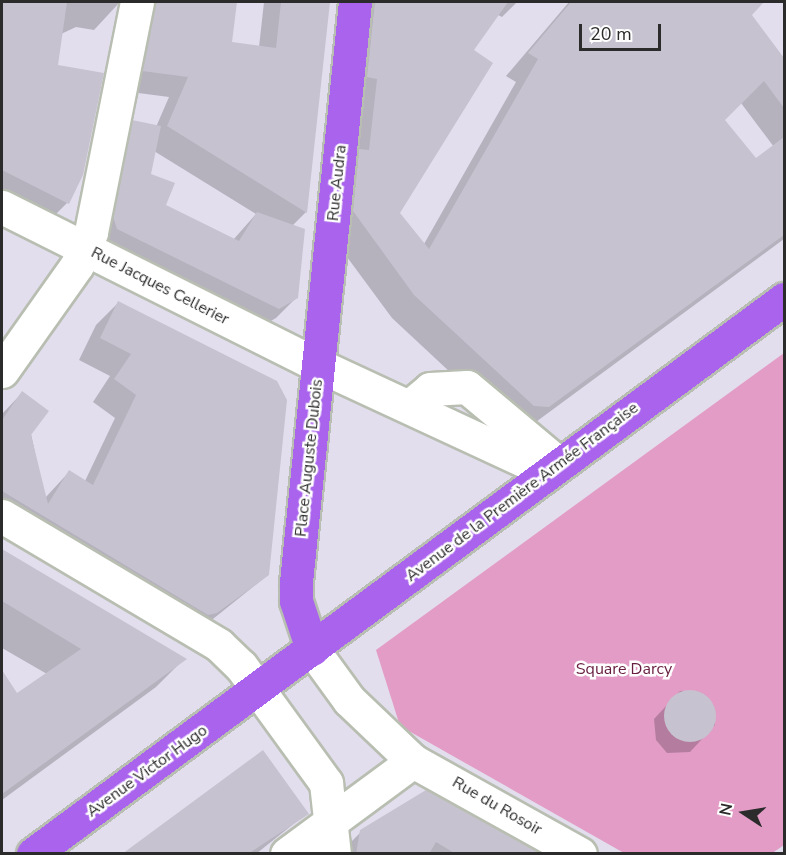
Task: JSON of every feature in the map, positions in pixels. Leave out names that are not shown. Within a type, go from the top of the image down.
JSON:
[{"type":"main road","name":"Rue Audra","points":[[318,365],[355,2]]},
{"type":"main road","name":"Avenue de la Première Armée Française","points":[[260,687],[784,299]]},
{"type":"main road","name":"Place Auguste Dubois","points":[[312,649],[296,601],[296,582],[318,365]]},
{"type":"main road","name":"Avenue Victor Hugo","points":[[33,854],[260,687]]},
{"type":"street","points":[[2,371],[84,249],[100,201],[137,2]]},
{"type":"street","name":"Rue Jacques Cellerier","points":[[2,207],[318,365]]},
{"type":"street","name":"Place Auguste Dubois","points":[[318,365],[410,406],[430,389],[467,387],[554,468]]},
{"type":"street","points":[[2,516],[219,645],[260,687],[321,774],[334,838]]},
{"type":"street","name":"Rue du Rosoir","points":[[312,649],[349,700],[413,760],[467,788],[580,854]]},
{"type":"street","points":[[287,854],[334,838],[413,760]]},
{"type":"green space","name":"Square Darcy","points":[[784,353],[784,845],[771,854],[624,853],[400,726],[376,650]]},
{"type":"building","points":[[2,2],[67,2],[58,65],[104,73],[83,175],[69,204],[2,170]]},
{"type":"building","points":[[155,2],[237,2],[232,42],[276,48],[281,2],[330,2],[307,213],[167,126],[188,77],[142,71]]},
{"type":"building","points":[[375,2],[508,2],[474,50],[493,63],[400,213],[429,249],[538,59],[528,53],[571,2],[764,2],[752,15],[784,58],[784,108],[764,81],[725,120],[756,158],[784,137],[784,235],[549,407],[534,406],[414,295],[353,211],[359,149],[369,150],[377,79],[367,77]]},
{"type":"building","points":[[132,120],[161,126],[151,174],[175,183],[166,205],[239,241],[257,212],[305,229],[298,298],[279,309],[117,229],[113,217]]},
{"type":"building","points":[[118,301],[277,381],[287,400],[269,575],[217,613],[208,615],[2,491],[2,420],[22,391],[49,411],[31,435],[48,504],[69,470],[93,485],[136,395],[114,379],[131,354],[100,338]]},
{"type":"building","points":[[2,549],[187,659],[2,794],[2,670],[17,693],[81,649],[2,601]]},
{"type":"building","points":[[685,690],[695,690],[709,697],[716,716],[709,735],[695,742],[685,742],[675,738],[668,731],[664,721],[664,711],[668,701],[675,694]]},
{"type":"building","points":[[263,750],[309,814],[248,854],[122,854]]},
{"type":"building","points":[[426,790],[541,854],[456,854],[436,842],[429,854],[356,854],[360,830]]}]
